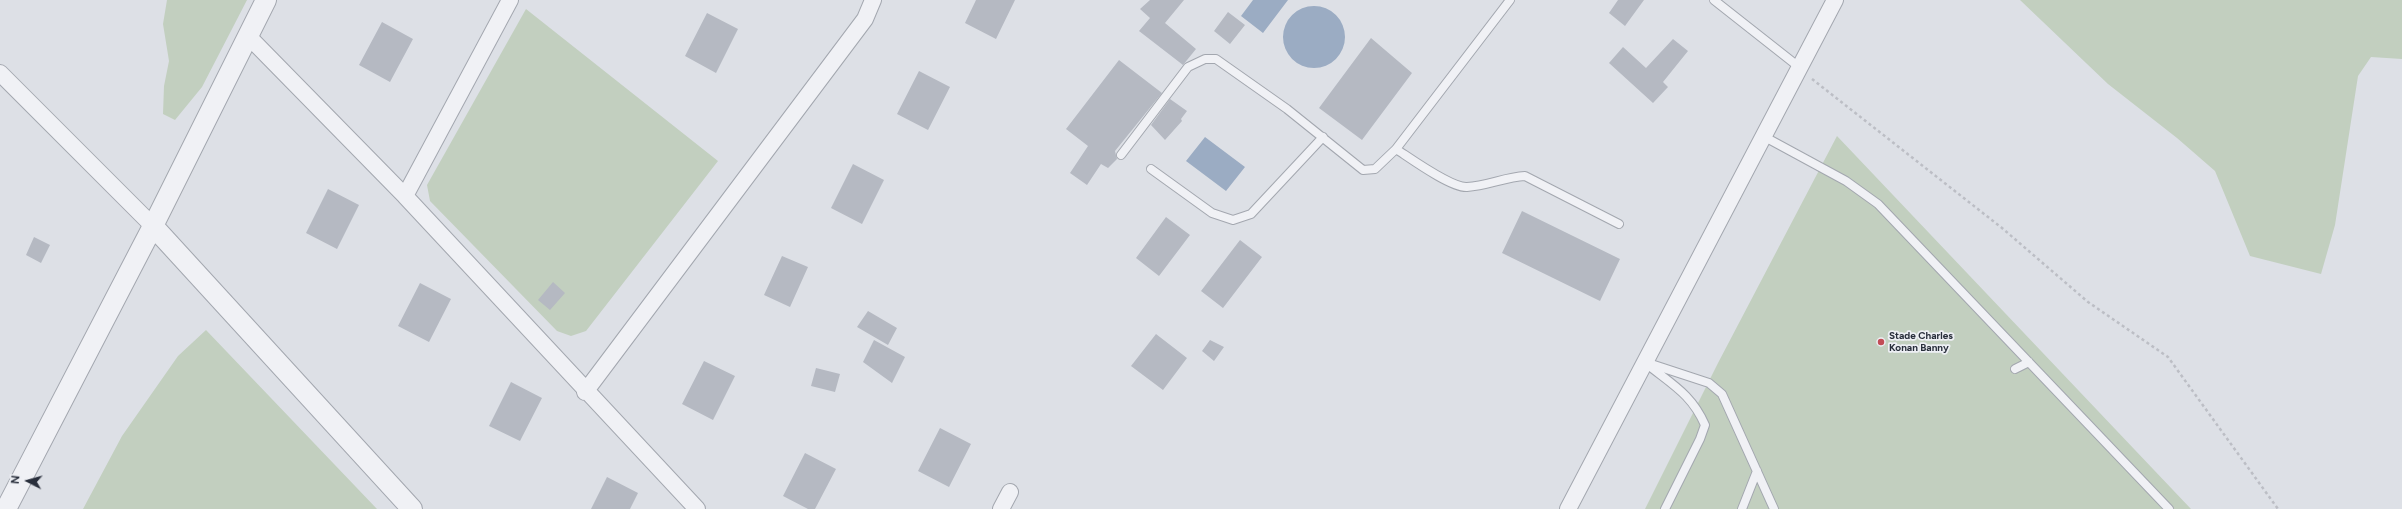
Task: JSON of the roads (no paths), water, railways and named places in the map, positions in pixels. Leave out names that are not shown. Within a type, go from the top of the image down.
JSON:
[{"type":"street","points":[[6,509],[153,226],[266,0]]},
{"type":"street","points":[[405,196],[510,0]]},
{"type":"street","points":[[585,392],[865,19],[873,0]]},
{"type":"street","points":[[1568,509],[1762,136],[1835,0]]},
{"type":"street","points":[[248,37],[405,196],[585,392],[697,509]]},
{"type":"street","points":[[0,73],[153,226],[412,509]]},
{"type":"street","points":[[1001,509],[1010,492]]},
{"type":"lane","points":[[1121,155],[1188,67],[1205,59],[1216,58],[1323,137],[1363,170],[1376,169],[1396,149],[1510,0]]},
{"type":"lane","points":[[1714,0],[1799,67]]},
{"type":"lane","points":[[1762,136],[1846,181],[1878,204],[2029,362],[2164,508]]},
{"type":"lane","points":[[1151,169],[1212,213],[1233,220],[1251,214],[1323,137]]},
{"type":"lane","points":[[1396,149],[1442,178],[1465,187],[1489,184],[1509,177],[1525,176],[1619,224]]},
{"type":"lane","points":[[1645,362],[1709,383],[1722,394],[1774,509]]},
{"type":"lane","points":[[1645,362],[1688,397],[1697,407],[1705,425],[1700,440],[1665,509]]},
{"type":"lane","points":[[2015,369],[2029,362]]},
{"type":"lane","points":[[1742,509],[1757,471]]},
{"type":"water","points":[[1253,0],[1288,0],[1263,33],[1241,16]]},
{"type":"water","points":[[1314,6],[1326,9],[1336,15],[1342,25],[1345,37],[1342,49],[1336,59],[1326,65],[1314,68],[1302,65],[1292,59],[1286,49],[1283,37],[1286,25],[1292,15],[1302,9]]},
{"type":"water","points":[[1205,137],[1245,167],[1226,191],[1186,161]]},
{"type":"place","name":"Stade Charles Konan Banny","points":[[1881,342]]}]
